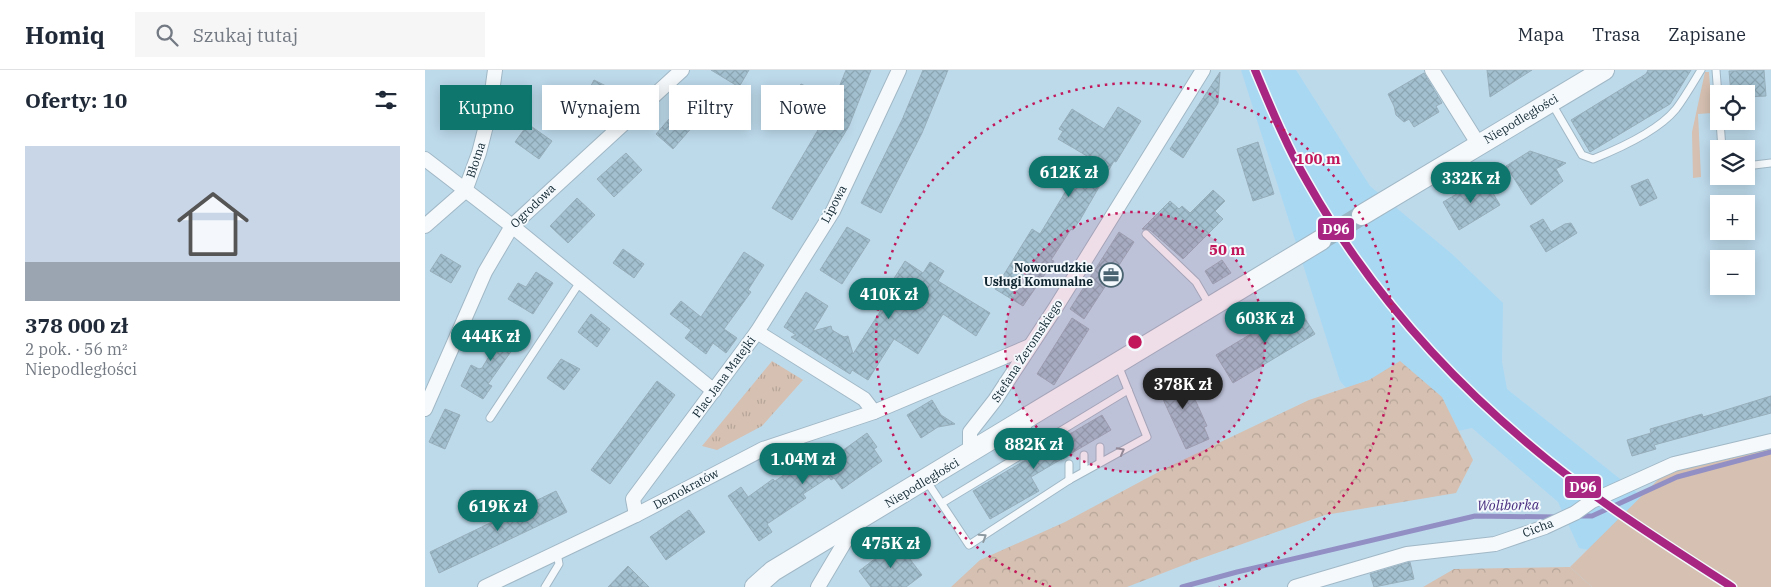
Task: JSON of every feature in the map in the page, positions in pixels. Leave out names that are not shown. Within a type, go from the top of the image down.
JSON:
[{"type":"street","name":"Błotna","points":[[465,191],[479,153],[489,114],[495,70]]},
{"type":"street","name":"Ogrodowa","points":[[425,409],[485,272],[512,226],[682,70]]},
{"type":"street","name":"Lipowa","points":[[757,332],[833,211],[899,70]]},
{"type":"street","name":"Stefana Żeromskiego","points":[[970,454],[969,432],[995,400],[1030,346],[1203,70]]},
{"type":"street","points":[[1431,70],[1479,144]]},
{"type":"street","name":"Niepodległości","points":[[1362,215],[1603,70]]},
{"type":"street","points":[[425,159],[512,226],[714,391]]},
{"type":"street","points":[[425,226],[465,191]]},
{"type":"street","name":"Niepodległości","points":[[755,587],[773,572],[1321,240]]},
{"type":"street","name":"Plac Jana Matejki","points":[[636,515],[633,499],[757,332],[864,399],[874,412]]},
{"type":"street","name":"Demokratów","points":[[485,587],[636,515],[763,449],[874,412],[1030,346]]},
{"type":"street","name":"Cicha","points":[[1295,587],[1407,554],[1495,544],[1545,527],[1575,513],[1591,501],[1675,464],[1771,441]]},
{"type":"street","points":[[818,587],[856,522]]},
{"type":"lane","points":[[1551,102],[1582,155],[1593,159],[1615,150],[1655,126],[1675,110],[1701,70]]},
{"type":"lane","points":[[1716,70],[1717,85]]},
{"type":"lane","points":[[1755,165],[1771,163]]},
{"type":"lane","points":[[1146,234],[1195,282],[1211,306]]},
{"type":"lane","points":[[490,418],[580,282]]},
{"type":"lane","points":[[926,480],[969,545],[1069,480],[1147,437],[1117,363]]},
{"type":"lane","points":[[942,503],[1128,390]]},
{"type":"lane","points":[[1022,420],[1038,446]]},
{"type":"lane","points":[[1100,446],[1100,462]]},
{"type":"lane","points":[[1084,455],[1084,471]]},
{"type":"lane","points":[[1069,464],[1069,480]]},
{"type":"lane","points":[[545,587],[559,564],[557,554]]},
{"type":"shaded area","points":[[1241,70],[1296,70],[1370,186],[1452,254],[1503,303],[1502,362],[1507,389],[1659,510],[1771,587],[1579,548],[1558,502],[1472,428],[1396,444],[1340,381]]},
{"type":"green space","points":[[1705,72],[1709,72],[1710,113],[1698,114],[1701,177],[1693,178],[1692,132]]},
{"type":"green space","points":[[772,361],[803,380],[762,426],[717,450],[702,446]]},
{"type":"green space","points":[[1400,361],[1442,397],[1473,460],[1456,493],[1325,515],[1194,561],[1127,587],[951,587],[980,560],[1065,522],[1164,469],[1309,400],[1369,380]]},
{"type":"green space","points":[[1771,441],[1771,587],[1592,587],[1570,567],[1674,464]]},
{"type":"green space","points":[[1570,567],[1592,587],[1423,587],[1454,569]]},
{"type":"building","points":[[711,70],[749,70],[740,85],[736,85]]},
{"type":"building","points":[[846,70],[871,70],[849,126],[792,220],[772,208],[818,130],[844,130],[844,85],[840,85]]},
{"type":"building","points":[[923,70],[948,70],[922,133],[881,213],[861,203],[902,120]]},
{"type":"building","points":[[1487,70],[1532,70],[1490,97]]},
{"type":"building","points":[[1648,70],[1691,70],[1670,104],[1590,152],[1571,120],[1646,74]]},
{"type":"building","points":[[1764,70],[1766,96],[1755,97],[1755,85],[1730,85],[1729,71]]},
{"type":"building","points":[[1220,72],[1218,103],[1183,158],[1170,149]]},
{"type":"building","points":[[1424,73],[1442,103],[1436,106],[1439,112],[1414,127],[1409,119],[1404,122],[1396,115],[1388,94]]},
{"type":"building","points":[[594,80],[604,85],[591,85]]},
{"type":"building","points":[[1118,107],[1141,121],[1116,162],[1114,161],[1080,220],[1073,230],[1071,229],[1051,260],[1054,261],[1023,306],[995,289],[1032,229],[1040,234],[1087,156],[1058,139],[1063,131],[1059,129],[1072,109],[1104,129]]},
{"type":"building","points":[[669,119],[669,130],[690,130],[673,149],[656,134]]},
{"type":"building","points":[[532,127],[552,141],[539,159],[515,142],[524,130],[532,130]]},
{"type":"building","points":[[1258,142],[1274,194],[1253,201],[1237,149]]},
{"type":"building","points":[[1530,151],[1566,163],[1556,169],[1563,181],[1531,205],[1506,166]]},
{"type":"building","points":[[626,153],[642,170],[614,197],[597,179]]},
{"type":"building","points":[[1484,178],[1500,205],[1459,230],[1443,202]]},
{"type":"building","points":[[1648,179],[1657,198],[1640,206],[1631,186]]},
{"type":"building","points":[[1213,190],[1225,201],[1215,211],[1223,219],[1183,259],[1150,230],[1142,229],[1170,201],[1179,209],[1182,206],[1190,213]]},
{"type":"building","points":[[577,198],[595,215],[568,243],[550,226]]},
{"type":"building","points":[[1543,219],[1551,232],[1565,224],[1571,223],[1577,233],[1546,252],[1530,226]]},
{"type":"building","points":[[847,227],[870,240],[842,284],[820,270]]},
{"type":"building","points":[[1119,232],[1134,242],[1084,319],[1070,309]]},
{"type":"building","points":[[623,249],[644,264],[634,278],[613,263]]},
{"type":"building","points":[[744,252],[764,265],[748,290],[751,292],[724,329],[737,338],[726,353],[713,343],[706,354],[685,338],[691,330],[670,314],[681,301],[701,317]]},
{"type":"building","points":[[441,254],[461,266],[451,283],[430,271]]},
{"type":"building","points":[[1222,260],[1231,273],[1213,284],[1205,271]]},
{"type":"building","points":[[905,261],[923,273],[930,262],[944,271],[938,281],[990,313],[976,336],[943,314],[918,354],[894,339],[868,380],[852,370],[850,374],[791,337],[796,335],[784,327],[806,292],[828,306],[813,331],[831,326],[832,330],[844,337],[848,336],[853,354],[881,310],[876,307]]},
{"type":"building","points":[[536,272],[553,283],[533,314],[508,299],[518,283],[526,287]]},
{"type":"building","points":[[1297,306],[1315,334],[1233,383],[1216,355]]},
{"type":"building","points":[[591,314],[610,329],[597,347],[578,332]]},
{"type":"building","points":[[1072,318],[1089,329],[1054,385],[1037,374]]},
{"type":"building","points":[[501,324],[522,336],[488,384],[492,386],[483,399],[461,386],[471,365],[479,369],[482,368],[496,345],[490,342]]},
{"type":"building","points":[[561,359],[580,369],[564,390],[547,378]]},
{"type":"building","points":[[1178,371],[1185,386],[1188,384],[1207,426],[1204,427],[1209,439],[1186,449],[1155,382]]},
{"type":"building","points":[[657,381],[675,395],[610,484],[591,470]]},
{"type":"building","points":[[1771,396],[1771,413],[1654,445],[1656,449],[1632,456],[1627,440],[1651,433],[1650,429],[1702,414],[1703,417]]},
{"type":"building","points":[[932,400],[941,415],[955,424],[938,427],[921,438],[907,415]]},
{"type":"building","points":[[445,409],[460,415],[445,449],[429,442]]},
{"type":"building","points":[[1102,415],[1111,430],[1031,477],[1039,491],[990,519],[973,491]]},
{"type":"building","points":[[867,433],[877,447],[874,449],[882,461],[842,489],[834,478],[831,480],[829,477],[803,494],[806,498],[767,524],[772,532],[759,541],[728,496],[741,487],[748,497],[773,479],[775,481],[806,460],[814,471]]},
{"type":"building","points":[[556,491],[567,512],[439,573],[430,552]]},
{"type":"building","points":[[689,510],[705,532],[666,560],[650,537]]},
{"type":"building","points":[[897,542],[922,575],[906,587],[871,587],[859,571]]},
{"type":"building","points":[[1410,562],[1414,579],[1374,587],[1370,574]]},
{"type":"building","points":[[628,566],[649,587],[608,587]]},
{"type":"waterway","name":"Woliborka","points":[[1577,516],[1592,516],[1677,477],[1771,452]]},
{"type":"waterway","name":"Woliborka","points":[[1182,587],[1237,572],[1475,516],[1556,517]]},
{"type":"tunnel","points":[[1321,240],[1362,215]]},
{"type":"transit line","name":"D96","points":[[1255,70],[1293,156],[1332,223],[1385,298],[1446,367],[1513,431],[1571,478],[1639,526],[1732,587]]},
{"type":"place","name":"Noworudzkie Usługi Komunalne","points":[[1111,275]]}]
